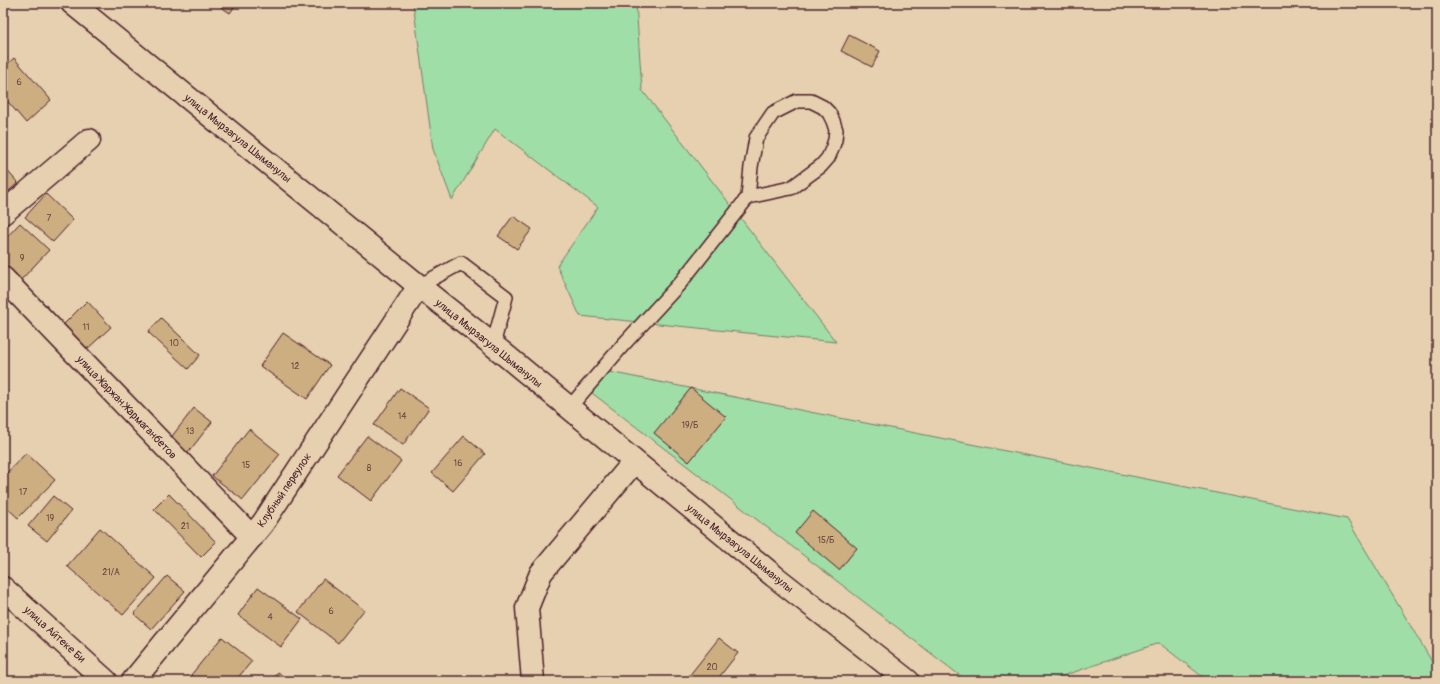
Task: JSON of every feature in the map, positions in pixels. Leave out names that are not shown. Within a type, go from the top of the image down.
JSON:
[{"type":"street","name":"улица Мырзагула Шыманулы","points":[[72,3],[493,345],[774,576],[908,681]]},
{"type":"street","points":[[3,213],[89,140]]},
{"type":"street","name":"улица Жаржан Жармаганбетов","points":[[3,278],[252,537]]},
{"type":"street","name":"Клубный переулок","points":[[132,681],[263,523],[419,286]]},
{"type":"street","points":[[533,681],[526,608],[541,573],[634,462]]},
{"type":"street","name":"улица Айтеке Би","points":[[3,588],[106,681]]},
{"type":"lane","points":[[569,408],[623,345],[681,282],[748,197],[756,138],[773,113],[797,101],[811,101],[823,106],[834,121],[836,130],[835,140],[828,158],[822,166],[791,188],[748,197]]},
{"type":"lane","points":[[419,286],[461,263],[506,297],[493,345]]},
{"type":"green space","points":[[413,3],[636,3],[642,90],[836,342],[580,316],[557,266],[598,207],[495,129],[452,200],[433,149]]},
{"type":"green space","points":[[599,370],[1347,519],[1437,670],[1437,681],[1208,681],[1159,643],[1048,681],[967,681],[592,393]]},
{"type":"building","points":[[215,3],[237,3],[230,13]]},
{"type":"building","points":[[849,35],[880,51],[872,67],[841,51]]},
{"type":"building","points":[[14,58],[51,100],[26,123],[3,96],[3,68]]},
{"type":"building","points":[[4,167],[18,183],[3,196],[3,168]]},
{"type":"building","points":[[46,194],[73,220],[53,242],[25,217]]},
{"type":"building","points":[[513,216],[532,229],[517,249],[498,236]]},
{"type":"building","points":[[20,223],[49,250],[20,281],[3,266],[3,241]]},
{"type":"building","points":[[87,301],[111,327],[84,352],[61,327]]},
{"type":"building","points":[[161,318],[200,355],[188,369],[148,332]]},
{"type":"building","points":[[283,333],[330,365],[307,399],[260,366]]},
{"type":"building","points":[[400,388],[429,408],[403,445],[374,425]]},
{"type":"building","points":[[691,388],[726,417],[689,462],[654,433]]},
{"type":"building","points":[[194,408],[212,422],[187,454],[169,440]]},
{"type":"building","points":[[249,429],[280,454],[243,500],[212,476]]},
{"type":"building","points":[[367,436],[401,461],[371,501],[337,475]]},
{"type":"building","points":[[464,436],[485,454],[453,491],[432,473]]},
{"type":"building","points":[[26,453],[55,480],[18,518],[3,504],[3,477]]},
{"type":"building","points":[[169,494],[216,542],[201,557],[154,509]]},
{"type":"building","points":[[53,496],[71,511],[47,541],[28,526]]},
{"type":"building","points":[[813,511],[857,548],[839,570],[795,533]]},
{"type":"building","points":[[100,528],[156,578],[123,615],[67,566]]},
{"type":"building","points":[[167,576],[185,591],[151,629],[134,614]]},
{"type":"building","points":[[323,579],[364,610],[338,643],[298,612]]},
{"type":"building","points":[[258,587],[302,619],[281,647],[238,615]]},
{"type":"building","points":[[222,637],[252,661],[235,681],[198,681],[191,675]]},
{"type":"building","points":[[719,638],[738,653],[716,681],[685,681]]},
{"type":"building","points":[[278,672],[289,681],[271,681]]}]
